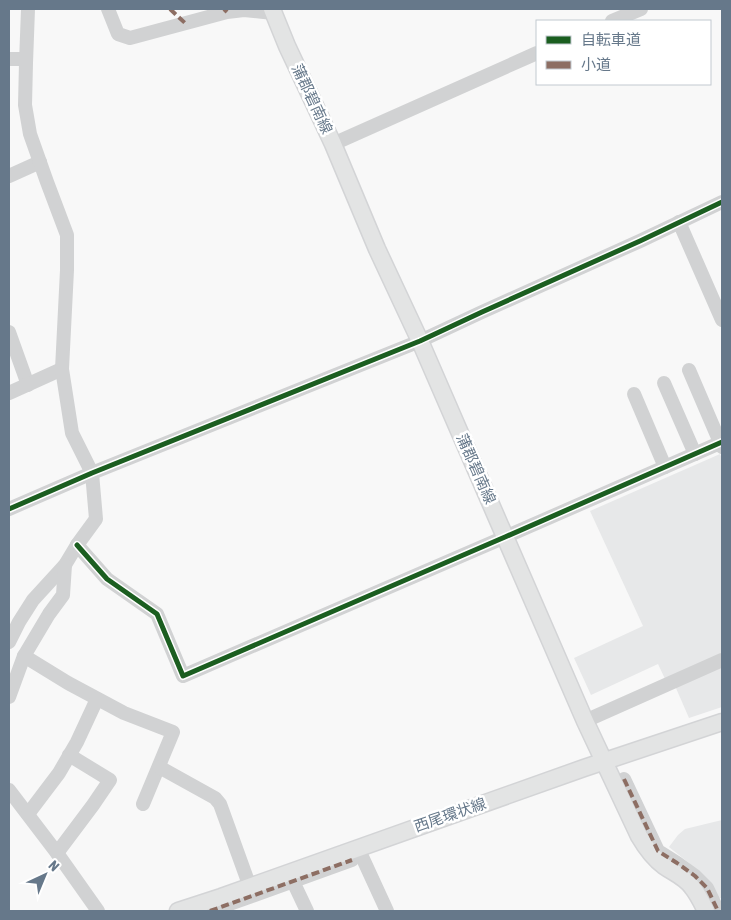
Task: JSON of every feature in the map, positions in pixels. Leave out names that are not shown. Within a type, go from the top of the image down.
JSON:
[{"type":"main road","name":"蒲郡碧南線","points":[[272,11],[333,144],[377,249],[420,341],[585,721],[639,836],[648,852],[692,886],[706,911]]},
{"type":"main road","name":"西尾環状線","points":[[178,911],[250,886],[291,877],[604,761],[722,722]]},
{"type":"street","points":[[9,642],[33,600],[65,566],[76,545],[96,519],[92,474],[72,433],[62,369],[67,235],[30,134],[25,105],[28,9]]},
{"type":"street","points":[[108,9],[118,34],[130,38],[227,12],[244,10],[272,11]]},
{"type":"street","points":[[614,20],[641,9]]},
{"type":"street","points":[[333,144],[536,54]]},
{"type":"street","points":[[9,59],[26,59]]},
{"type":"street","points":[[9,176],[40,162]]},
{"type":"street","points":[[9,509],[420,341],[722,202]]},
{"type":"street","points":[[680,222],[722,320]]},
{"type":"street","points":[[9,332],[28,384]]},
{"type":"street","points":[[9,393],[62,369]]},
{"type":"street","points":[[76,545],[107,579],[157,614],[183,676],[722,444],[689,370]]},
{"type":"street","points":[[664,383],[695,454]]},
{"type":"street","points":[[634,394],[665,467]]},
{"type":"street","points":[[9,697],[24,656],[49,614],[63,595],[65,566]]},
{"type":"street","points":[[24,656],[124,713],[173,732],[143,804]]},
{"type":"street","points":[[585,721],[722,660]]},
{"type":"street","points":[[28,814],[59,773],[77,742],[97,699]]},
{"type":"street","points":[[56,853],[110,780],[69,755]]},
{"type":"street","points":[[158,767],[215,798],[220,804],[250,886]]},
{"type":"street","points":[[624,779],[658,851],[695,876],[707,888],[718,911]]},
{"type":"street","points":[[10,796],[28,814],[98,911]]},
{"type":"street","points":[[355,854],[386,911]]},
{"type":"street","points":[[210,911],[291,877],[307,911]]},
{"type":"shaded area","points":[[720,454],[722,459],[722,707],[689,718],[672,679],[666,681],[658,664],[591,695],[574,658],[643,626],[590,511]]},
{"type":"shaded area","points":[[722,820],[722,898],[716,899],[709,886],[689,863],[669,847],[685,829]]},
{"type":"marked path","points":[[170,9],[185,23]]},
{"type":"marked path","points":[[224,9],[227,12]]},
{"type":"marked path","points":[[624,779],[658,851],[695,876],[707,888],[718,911]]},
{"type":"marked path","points":[[210,911],[352,860]]},
{"type":"cycle path","points":[[9,509],[92,473],[420,341],[722,202]]},
{"type":"cycle path","points":[[77,545],[107,579],[157,614],[183,676],[722,442]]}]
